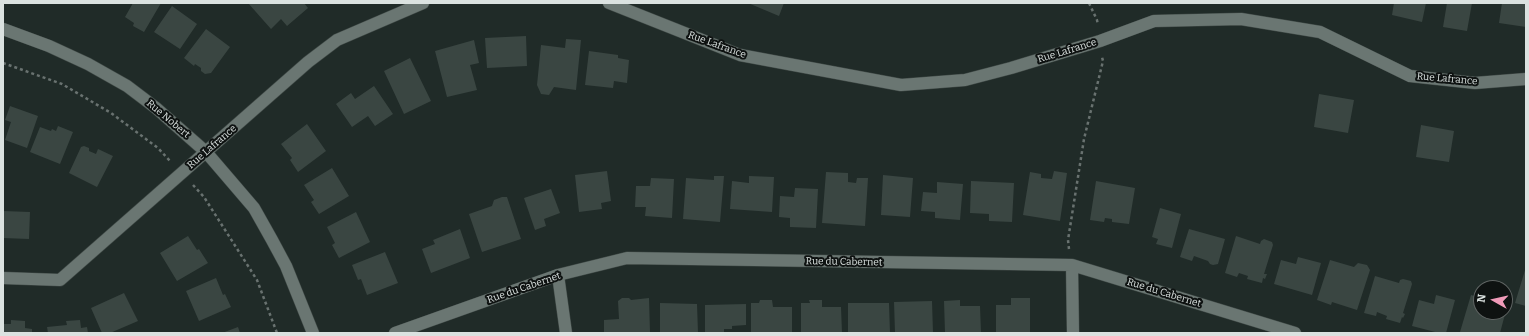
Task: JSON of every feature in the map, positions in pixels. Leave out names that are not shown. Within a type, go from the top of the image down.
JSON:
[{"type":"street","name":"Rue Lafrance","points":[[3,278],[60,280],[308,62],[337,40],[423,3]]},
{"type":"street","name":"Rue Lafrance","points":[[609,3],[740,55],[900,85],[965,80],[1011,68],[1100,41],[1154,21],[1241,19],[1320,32],[1410,76],[1474,83],[1526,79]]},
{"type":"street","name":"Rue Nobert","points":[[3,29],[49,46],[81,61],[127,86],[156,108],[206,152],[254,208],[286,266],[313,333]]},
{"type":"street","name":"Rue du Cabernet","points":[[395,333],[558,275],[627,258],[1072,265],[1295,333]]},
{"type":"street","points":[[1072,265],[1073,333]]},
{"type":"street","points":[[558,275],[566,333]]},
{"type":"path","points":[[1072,265],[1068,240],[1084,139],[1103,61],[1097,20],[1089,3]]},
{"type":"building","points":[[133,3],[161,3],[144,32],[133,26],[134,23],[125,17]]},
{"type":"building","points":[[248,3],[304,3],[308,8],[287,26],[281,19],[271,29]]},
{"type":"building","points":[[748,3],[784,3],[779,16]]},
{"type":"building","points":[[1394,3],[1426,3],[1422,22],[1392,15]]},
{"type":"building","points":[[1447,3],[1472,3],[1467,31],[1443,27]]},
{"type":"building","points":[[1502,3],[1526,3],[1526,27],[1499,23]]},
{"type":"building","points":[[172,6],[197,24],[180,49],[154,32]]},
{"type":"building","points":[[206,29],[230,47],[211,73],[205,74],[201,71],[201,68],[195,64],[194,66],[184,58]]},
{"type":"building","points":[[526,36],[527,66],[487,68],[485,38]]},
{"type":"building","points":[[566,39],[581,40],[576,90],[554,87],[549,95],[541,94],[537,85],[541,45],[565,48]]},
{"type":"building","points":[[474,40],[479,63],[470,65],[477,90],[447,97],[435,51]]},
{"type":"building","points":[[589,51],[618,55],[618,58],[629,60],[627,83],[614,81],[613,88],[585,85]]},
{"type":"building","points":[[410,58],[431,101],[404,114],[384,71]]},
{"type":"building","points":[[374,86],[393,114],[375,126],[368,116],[352,127],[336,104],[351,93],[355,99]]},
{"type":"building","points":[[1319,94],[1354,100],[1348,133],[1314,127]]},
{"type":"building","points":[[10,106],[38,116],[27,148],[5,140],[11,122],[5,120]]},
{"type":"building","points":[[307,124],[326,151],[298,172],[290,160],[292,158],[281,144]]},
{"type":"building","points":[[1421,125],[1454,131],[1449,162],[1416,157]]},
{"type":"building","points":[[58,126],[73,132],[60,164],[30,152],[40,127],[51,131],[52,129],[56,131]]},
{"type":"building","points":[[84,146],[89,148],[89,151],[96,154],[98,149],[113,156],[97,187],[69,173],[81,147]]},
{"type":"building","points":[[332,168],[349,196],[319,214],[311,202],[314,200],[304,185]]},
{"type":"building","points":[[607,171],[611,201],[601,203],[602,209],[579,212],[575,175]]},
{"type":"building","points":[[1054,171],[1067,173],[1060,221],[1023,215],[1030,172],[1041,174],[1041,178],[1052,179]]},
{"type":"building","points":[[826,172],[848,173],[848,182],[856,183],[857,178],[868,178],[865,226],[822,223]]},
{"type":"building","points":[[883,175],[913,178],[910,217],[881,215]]},
{"type":"building","points":[[714,176],[724,176],[720,222],[683,219],[686,178],[714,180]]},
{"type":"building","points":[[749,176],[774,177],[772,212],[730,209],[732,181],[749,183]]},
{"type":"building","points":[[651,178],[674,179],[672,218],[645,216],[646,207],[635,207],[636,186],[650,186]]},
{"type":"building","points":[[971,181],[1014,183],[1012,222],[989,221],[989,214],[970,213]]},
{"type":"building","points":[[1096,181],[1135,188],[1129,224],[1112,222],[1112,219],[1105,218],[1104,222],[1090,220]]},
{"type":"building","points":[[937,182],[963,184],[960,220],[935,218],[935,212],[921,211],[923,192],[937,193]]},
{"type":"building","points":[[795,188],[818,189],[816,228],[790,227],[790,218],[779,217],[780,196],[794,197]]},
{"type":"building","points":[[551,189],[560,213],[544,219],[546,226],[535,230],[524,198]]},
{"type":"building","points":[[507,197],[521,239],[482,252],[469,214],[492,206],[494,200]]},
{"type":"building","points":[[1160,208],[1181,214],[1172,248],[1156,244],[1158,239],[1152,237]]},
{"type":"building","points":[[3,211],[30,212],[29,239],[3,238]]},
{"type":"building","points":[[356,212],[370,242],[339,258],[332,245],[335,243],[327,227]]},
{"type":"building","points":[[460,229],[470,258],[431,273],[422,249],[435,244],[433,240]]},
{"type":"building","points":[[1189,229],[1225,239],[1218,264],[1210,264],[1208,261],[1194,256],[1192,261],[1180,257]]},
{"type":"building","points":[[188,236],[208,263],[177,281],[160,253]]},
{"type":"building","points":[[1236,236],[1260,244],[1264,239],[1272,242],[1273,245],[1264,274],[1267,274],[1265,279],[1263,278],[1262,283],[1247,279],[1248,276],[1239,273],[1237,277],[1225,273]]},
{"type":"building","points":[[385,252],[398,283],[367,295],[361,279],[358,280],[352,265]]},
{"type":"building","points":[[1298,257],[1321,263],[1312,295],[1274,284],[1281,260],[1296,264]]},
{"type":"building","points":[[1330,260],[1354,267],[1358,263],[1367,265],[1370,270],[1357,310],[1332,302],[1331,305],[1317,300]]},
{"type":"building","points":[[1526,267],[1526,306],[1515,303]]},
{"type":"building","points":[[1375,276],[1399,283],[1400,280],[1403,279],[1411,281],[1412,284],[1403,313],[1405,314],[1400,323],[1386,319],[1387,316],[1377,312],[1376,316],[1364,313]]},
{"type":"building","points":[[216,278],[223,295],[225,294],[231,307],[199,321],[186,291]]},
{"type":"building","points":[[124,293],[138,321],[110,333],[102,333],[91,308]]},
{"type":"building","points":[[1436,295],[1455,300],[1446,333],[1439,333],[1412,326],[1419,300],[1434,304]]},
{"type":"building","points":[[1471,295],[1473,296],[1473,320],[1503,320],[1500,333],[1460,332]]},
{"type":"building","points":[[622,298],[629,298],[631,300],[649,298],[650,332],[604,333],[604,320],[619,319],[618,301]]},
{"type":"building","points":[[1011,298],[1030,298],[1030,332],[996,332],[996,305],[1011,305]]},
{"type":"building","points":[[760,300],[772,300],[773,307],[792,307],[792,333],[751,333],[751,303],[759,303]]},
{"type":"building","points":[[809,300],[822,300],[822,307],[841,307],[842,333],[801,333],[801,303],[810,303]]},
{"type":"building","points":[[960,300],[960,306],[980,306],[981,333],[945,333],[944,301]]},
{"type":"building","points":[[932,301],[933,333],[895,333],[894,302]]},
{"type":"building","points":[[660,303],[697,304],[698,333],[660,333]]},
{"type":"building","points":[[848,303],[889,303],[890,333],[848,333]]},
{"type":"building","points":[[746,304],[746,325],[732,326],[732,329],[724,329],[724,333],[705,333],[705,305]]},
{"type":"building","points":[[11,320],[25,321],[25,328],[32,329],[32,333],[3,333],[3,324],[11,324]]},
{"type":"building","points":[[80,320],[81,328],[87,327],[88,333],[48,333],[47,327],[67,325],[66,321]]},
{"type":"building","points":[[238,327],[240,333],[222,333]]}]
